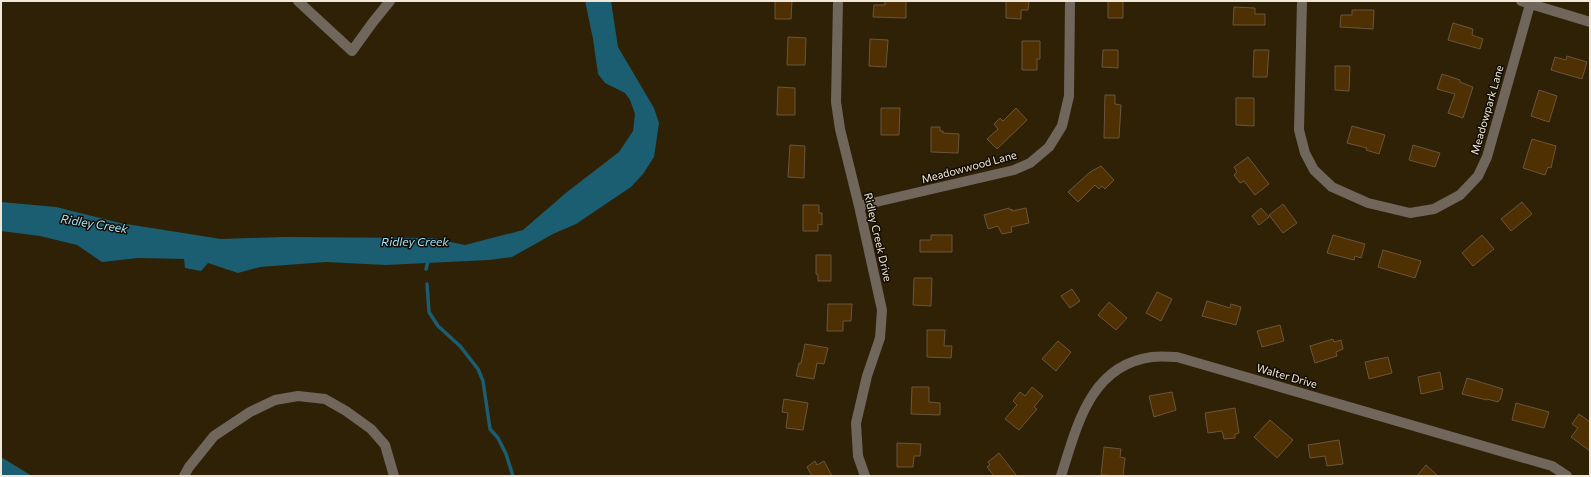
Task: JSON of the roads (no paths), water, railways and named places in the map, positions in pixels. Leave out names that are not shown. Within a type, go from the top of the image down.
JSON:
[{"type":"street","points":[[298,1],[352,51],[390,1]]},
{"type":"street","name":"Ridley Creek Drive","points":[[838,1],[836,102],[840,129],[882,310],[880,338],[867,376],[856,423],[858,456],[865,476]]},
{"type":"street","name":"Meadowwood Lane","points":[[859,206],[1014,170],[1030,163],[1050,147],[1062,126],[1069,96],[1070,1]]},
{"type":"street","name":"Meadowpark Lane","points":[[1302,1],[1299,130],[1305,153],[1314,170],[1332,187],[1368,203],[1410,212],[1434,209],[1460,196],[1478,176],[1487,157],[1528,2]]},
{"type":"street","points":[[1528,2],[1590,22]]},
{"type":"street","name":"Walter Drive","points":[[1060,476],[1088,400],[1106,377],[1128,363],[1152,357],[1177,357],[1552,466],[1567,476]]},
{"type":"street","points":[[184,476],[189,467],[214,436],[250,412],[275,400],[298,396],[325,399],[346,411],[371,429],[384,445],[394,476]]},
{"type":"water","name":"Ridley Creek","points":[[585,1],[611,1],[618,47],[654,108],[659,123],[654,157],[643,174],[631,187],[576,224],[553,234],[512,257],[489,260],[386,265],[326,262],[260,267],[238,273],[208,263],[201,271],[185,268],[184,259],[138,258],[102,262],[77,245],[40,236],[1,231],[1,202],[56,207],[120,223],[221,239],[283,237],[432,238],[465,245],[523,230],[567,192],[619,152],[633,131],[635,114],[630,100],[625,93],[605,83],[598,74],[593,39]]},
{"type":"water","points":[[1,457],[32,476],[1,476]]},
{"type":"waterway","points":[[426,269],[429,258]]},
{"type":"waterway","points":[[427,284],[429,312],[438,326],[460,346],[478,369],[483,381],[490,429],[498,438],[506,454],[513,476]]}]
